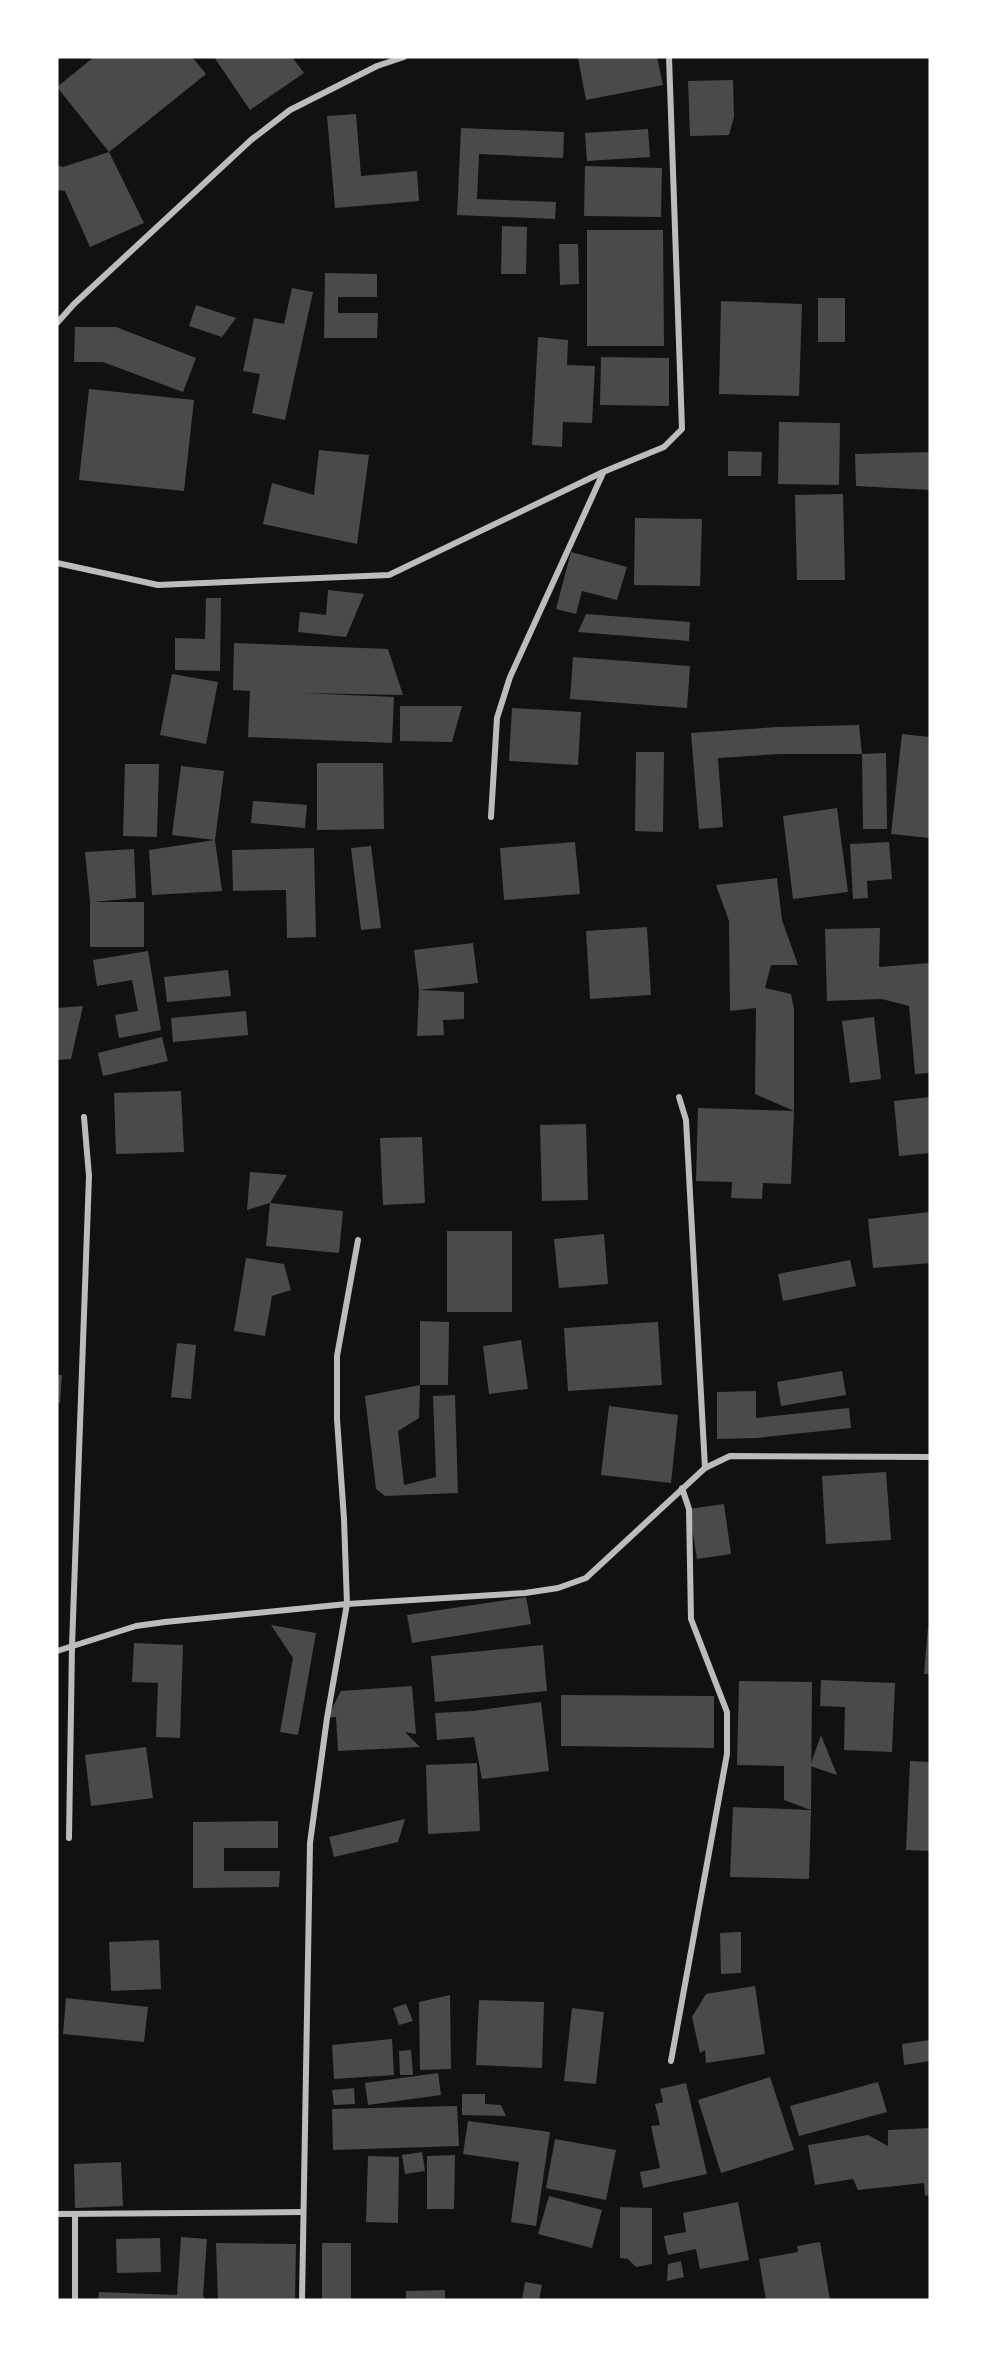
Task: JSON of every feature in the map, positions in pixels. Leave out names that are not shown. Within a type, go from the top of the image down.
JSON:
[{"type":"street","points":[[57,323],[74,304],[251,140],[290,110],[377,66],[404,57]]},
{"type":"street","points":[[57,563],[158,585],[389,575],[603,472],[664,447],[682,429],[669,57]]},
{"type":"street","points":[[490,817],[497,718],[510,677],[603,472]]},
{"type":"street","points":[[679,1097],[686,1120],[705,1468]]},
{"type":"street","points":[[69,1838],[72,1646],[89,1176],[84,1117]]},
{"type":"street","points":[[302,2300],[310,1843],[327,1718],[347,1604],[337,1419],[337,1356],[358,1240]]},
{"type":"street","points":[[57,1651],[136,1626],[347,1604],[525,1593],[558,1588],[586,1578],[705,1468],[730,1456],[930,1457]]},
{"type":"street","points":[[671,2061],[727,1754],[727,1712],[691,1619],[689,1509],[682,1488]]},
{"type":"street","points":[[57,2214],[303,2212]]},
{"type":"street","points":[[75,2215],[75,2300]]},
{"type":"building","points":[[94,57],[192,57],[206,74],[109,152],[57,87]]},
{"type":"building","points":[[214,57],[292,57],[304,73],[250,110]]},
{"type":"building","points":[[657,57],[663,85],[586,100],[578,58]]},
{"type":"building","points":[[733,80],[734,117],[729,135],[690,136],[688,81]]},
{"type":"building","points":[[356,114],[361,176],[417,171],[419,201],[335,208],[327,116]]},
{"type":"building","points":[[461,128],[564,132],[563,158],[479,154],[477,199],[556,202],[555,219],[457,215]]},
{"type":"building","points":[[648,129],[650,157],[587,161],[585,133]]},
{"type":"building","points":[[109,152],[144,223],[90,247],[65,191],[57,190],[57,165],[63,167]]},
{"type":"building","points":[[585,166],[662,168],[661,217],[584,216]]},
{"type":"building","points":[[502,226],[527,227],[526,274],[501,274]]},
{"type":"building","points":[[587,230],[663,230],[664,346],[587,346]]},
{"type":"building","points":[[559,244],[578,244],[579,284],[560,285]]},
{"type":"building","points":[[325,273],[377,274],[377,297],[338,297],[338,313],[378,313],[377,338],[324,338]]},
{"type":"building","points":[[292,288],[313,292],[285,420],[252,413],[260,374],[243,371],[254,318],[284,324]]},
{"type":"building","points":[[818,298],[845,298],[845,342],[818,342]]},
{"type":"building","points":[[721,301],[802,304],[799,396],[719,394]]},
{"type":"building","points":[[196,305],[236,318],[222,337],[189,326]]},
{"type":"building","points":[[75,327],[116,327],[196,358],[183,392],[103,362],[74,362]]},
{"type":"building","points":[[538,337],[568,340],[567,365],[595,366],[592,423],[563,422],[562,447],[532,445]]},
{"type":"building","points":[[601,357],[669,358],[669,406],[600,405]]},
{"type":"building","points":[[89,389],[194,400],[184,491],[79,480]]},
{"type":"building","points":[[779,422],[840,423],[839,485],[778,484]]},
{"type":"building","points":[[319,450],[369,455],[357,544],[263,524],[272,483],[314,495]]},
{"type":"building","points":[[728,451],[762,452],[761,476],[728,476]]},
{"type":"building","points":[[930,452],[930,490],[856,486],[855,454]]},
{"type":"building","points":[[843,494],[845,580],[797,580],[795,495]]},
{"type":"building","points":[[635,518],[702,519],[700,586],[634,585]]},
{"type":"building","points":[[571,552],[627,567],[617,600],[582,591],[576,614],[556,609]]},
{"type":"building","points":[[328,590],[364,594],[346,637],[298,632],[300,612],[326,615]]},
{"type":"building","points":[[206,598],[221,598],[220,671],[175,670],[175,638],[205,639]]},
{"type":"building","points":[[586,614],[690,622],[689,641],[578,632]]},
{"type":"building","points":[[234,643],[388,649],[403,695],[302,693],[394,697],[392,743],[248,737],[250,691],[233,690]]},
{"type":"building","points":[[573,657],[690,666],[687,708],[570,699]]},
{"type":"building","points":[[172,674],[218,682],[206,744],[160,735]]},
{"type":"building","points":[[400,706],[462,706],[452,742],[400,741]]},
{"type":"building","points":[[512,708],[581,712],[578,765],[509,761]]},
{"type":"building","points":[[859,725],[862,754],[779,754],[718,758],[723,827],[699,829],[691,733],[777,727]]},
{"type":"building","points":[[902,734],[930,737],[930,838],[891,834]]},
{"type":"building","points":[[636,752],[664,752],[663,832],[635,831]]},
{"type":"building","points":[[886,753],[887,829],[863,829],[862,754]]},
{"type":"building","points":[[317,763],[383,763],[384,829],[317,830]]},
{"type":"building","points":[[125,764],[159,764],[157,837],[123,836]]},
{"type":"building","points":[[181,766],[224,771],[215,840],[172,835]]},
{"type":"building","points":[[253,801],[307,805],[305,828],[251,823]]},
{"type":"building","points":[[837,808],[848,892],[793,899],[783,816]]},
{"type":"building","points":[[215,840],[222,891],[152,895],[149,850]]},
{"type":"building","points":[[575,842],[580,894],[504,900],[500,848]]},
{"type":"building","points":[[889,842],[892,879],[867,881],[868,898],[853,899],[850,844]]},
{"type":"building","points":[[371,846],[381,928],[361,930],[351,848]]},
{"type":"building","points":[[314,848],[316,937],[287,938],[286,890],[233,891],[232,850]]},
{"type":"building","points":[[134,849],[136,898],[93,902],[144,902],[144,947],[90,947],[90,902],[85,852]]},
{"type":"building","points":[[777,878],[782,920],[798,965],[771,965],[765,988],[791,994],[794,1009],[794,1111],[755,1094],[756,1008],[730,1011],[729,921],[716,885]]},
{"type":"building","points":[[647,927],[651,995],[590,999],[586,931]]},
{"type":"building","points":[[880,928],[879,967],[930,963],[930,1073],[915,1074],[909,1006],[882,999],[827,1001],[825,929]]},
{"type":"building","points":[[473,943],[478,983],[419,990],[414,950]]},
{"type":"building","points":[[148,951],[161,1030],[119,1038],[115,1015],[138,1011],[132,980],[97,986],[93,960]]},
{"type":"building","points":[[228,970],[231,996],[167,1002],[164,977]]},
{"type":"building","points":[[419,990],[464,992],[464,1019],[443,1020],[444,1035],[417,1036]]},
{"type":"building","points":[[83,1006],[71,1059],[57,1060],[57,1008]]},
{"type":"building","points":[[246,1011],[248,1035],[173,1042],[171,1018]]},
{"type":"building","points":[[874,1017],[881,1079],[850,1083],[842,1021]]},
{"type":"building","points":[[162,1037],[168,1061],[103,1076],[98,1053]]},
{"type":"building","points":[[181,1091],[184,1152],[116,1154],[114,1093]]},
{"type":"building","points":[[930,1097],[930,1153],[899,1156],[894,1101]]},
{"type":"building","points":[[698,1108],[794,1111],[791,1184],[763,1183],[762,1199],[731,1198],[732,1182],[696,1181]]},
{"type":"building","points":[[586,1124],[588,1200],[542,1201],[540,1125]]},
{"type":"building","points":[[422,1137],[425,1203],[383,1205],[380,1138]]},
{"type":"building","points":[[250,1172],[287,1175],[270,1203],[247,1210]]},
{"type":"building","points":[[270,1203],[343,1211],[339,1253],[266,1246]]},
{"type":"building","points":[[930,1212],[930,1263],[873,1268],[868,1219]]},
{"type":"building","points":[[447,1231],[512,1231],[512,1312],[447,1312]]},
{"type":"building","points":[[604,1234],[608,1284],[559,1288],[554,1239]]},
{"type":"building","points":[[246,1258],[284,1264],[291,1290],[272,1296],[265,1336],[234,1331]]},
{"type":"building","points":[[850,1260],[856,1286],[783,1301],[778,1274]]},
{"type":"building","points":[[420,1321],[449,1322],[448,1385],[420,1385]]},
{"type":"building","points":[[658,1322],[662,1385],[568,1391],[564,1328]]},
{"type":"building","points":[[521,1340],[528,1389],[489,1394],[483,1346]]},
{"type":"building","points":[[177,1343],[196,1345],[191,1399],[171,1397]]},
{"type":"building","points":[[842,1371],[846,1395],[781,1406],[777,1382]]},
{"type":"building","points":[[57,1375],[62,1375],[60,1403],[57,1402]]},
{"type":"building","points":[[420,1385],[419,1418],[398,1431],[404,1485],[436,1477],[433,1396],[455,1395],[458,1493],[385,1496],[376,1489],[365,1396]]},
{"type":"building","points":[[756,1391],[756,1418],[849,1408],[851,1428],[756,1438],[717,1439],[717,1392]]},
{"type":"building","points":[[609,1406],[678,1415],[671,1483],[601,1475]]},
{"type":"building","points":[[886,1472],[891,1540],[826,1544],[822,1476]]},
{"type":"building","points":[[724,1504],[731,1554],[697,1559],[689,1509]]},
{"type":"building","points":[[526,1597],[531,1624],[412,1643],[407,1615]]},
{"type":"building","points":[[271,1625],[316,1633],[298,1735],[280,1732],[293,1658]]},
{"type":"building","points":[[928,1627],[930,1628],[930,1674],[924,1674]]},
{"type":"building","points":[[134,1643],[183,1645],[180,1738],[156,1737],[158,1683],[132,1682]]},
{"type":"building","points":[[543,1645],[547,1691],[435,1702],[431,1656]]},
{"type":"building","points":[[821,1680],[895,1683],[892,1752],[844,1750],[845,1707],[820,1706]]},
{"type":"building","points":[[739,1681],[812,1682],[811,1810],[784,1800],[784,1766],[737,1765]]},
{"type":"building","points":[[412,1686],[416,1734],[405,1732],[420,1747],[338,1751],[336,1717],[327,1718],[341,1691]]},
{"type":"building","points":[[561,1695],[714,1696],[714,1748],[561,1746]]},
{"type":"building","points":[[541,1702],[549,1771],[482,1779],[474,1737],[437,1740],[435,1713],[473,1711]]},
{"type":"building","points":[[821,1735],[837,1775],[810,1766]]},
{"type":"building","points":[[146,1747],[153,1798],[91,1806],[85,1755]]},
{"type":"building","points":[[910,1761],[930,1762],[930,1851],[906,1850]]},
{"type":"building","points":[[477,1763],[480,1831],[428,1834],[426,1765]]},
{"type":"building","points":[[733,1807],[811,1810],[809,1879],[730,1877]]},
{"type":"building","points":[[405,1819],[398,1842],[334,1857],[329,1837]]},
{"type":"building","points":[[278,1821],[278,1848],[224,1848],[224,1871],[280,1871],[279,1887],[193,1888],[193,1822]]},
{"type":"building","points":[[741,1932],[741,1973],[721,1974],[720,1933]]},
{"type":"building","points":[[159,1940],[161,1989],[111,1991],[109,1942]]},
{"type":"building","points":[[755,1986],[765,2054],[706,2063],[705,2050],[700,2053],[692,2017],[706,1994]]},
{"type":"building","points":[[450,1995],[451,2069],[420,2070],[419,2002]]},
{"type":"building","points":[[66,1998],[148,2007],[144,2042],[63,2034]]},
{"type":"building","points":[[479,2000],[544,2002],[542,2068],[476,2065]]},
{"type":"building","points":[[406,2004],[413,2021],[399,2025],[393,2008]]},
{"type":"building","points":[[572,2008],[604,2012],[596,2084],[564,2081]]},
{"type":"building","points":[[392,2039],[394,2075],[334,2079],[332,2045]]},
{"type":"building","points":[[930,2040],[930,2061],[904,2065],[902,2044]]},
{"type":"building","points":[[411,2050],[413,2075],[400,2075],[399,2051]]},
{"type":"building","points":[[438,2073],[441,2095],[368,2105],[365,2083]]},
{"type":"building","points":[[770,2077],[794,2150],[721,2173],[698,2100]]},
{"type":"building","points":[[878,2082],[887,2112],[799,2136],[790,2106]]},
{"type":"building","points":[[686,2083],[707,2174],[643,2188],[640,2172],[660,2168],[651,2126],[660,2125],[655,2104],[663,2102],[660,2089]]},
{"type":"building","points":[[354,2088],[355,2104],[334,2105],[332,2090]]},
{"type":"building","points":[[462,2094],[485,2094],[485,2104],[501,2105],[506,2116],[462,2115]]},
{"type":"building","points":[[457,2106],[459,2146],[333,2150],[332,2109]]},
{"type":"building","points":[[468,2121],[550,2132],[536,2226],[511,2222],[519,2162],[463,2154]]},
{"type":"building","points":[[930,2128],[930,2195],[925,2196],[924,2183],[858,2190],[853,2179],[815,2185],[808,2145],[868,2135],[888,2146],[888,2130]]},
{"type":"building","points":[[555,2139],[616,2150],[606,2200],[546,2188]]},
{"type":"building","points":[[422,2152],[425,2171],[405,2174],[402,2155]]},
{"type":"building","points":[[455,2155],[454,2209],[427,2209],[427,2156]]},
{"type":"building","points":[[368,2156],[399,2157],[398,2223],[366,2222]]},
{"type":"building","points":[[121,2162],[123,2206],[75,2208],[74,2164]]},
{"type":"building","points":[[549,2196],[602,2210],[592,2248],[538,2234]]},
{"type":"building","points":[[738,2202],[749,2260],[700,2269],[696,2249],[668,2255],[664,2236],[686,2232],[683,2213]]},
{"type":"building","points":[[620,2207],[652,2208],[652,2264],[636,2267],[628,2259],[620,2258]]},
{"type":"building","points":[[181,2237],[207,2239],[203,2296],[206,2300],[98,2300],[99,2292],[177,2295]]},
{"type":"building","points":[[160,2238],[161,2272],[117,2273],[116,2239]]},
{"type":"building","points":[[820,2242],[830,2300],[766,2300],[759,2259],[798,2252],[797,2246]]},
{"type":"building","points":[[216,2243],[296,2244],[295,2300],[218,2300]]},
{"type":"building","points":[[322,2243],[351,2243],[351,2300],[322,2300]]},
{"type":"building","points":[[681,2261],[684,2277],[667,2281],[668,2264]]},
{"type":"building","points":[[525,2282],[542,2285],[539,2300],[522,2300]]},
{"type":"building","points":[[445,2290],[445,2300],[406,2300],[406,2291]]}]
